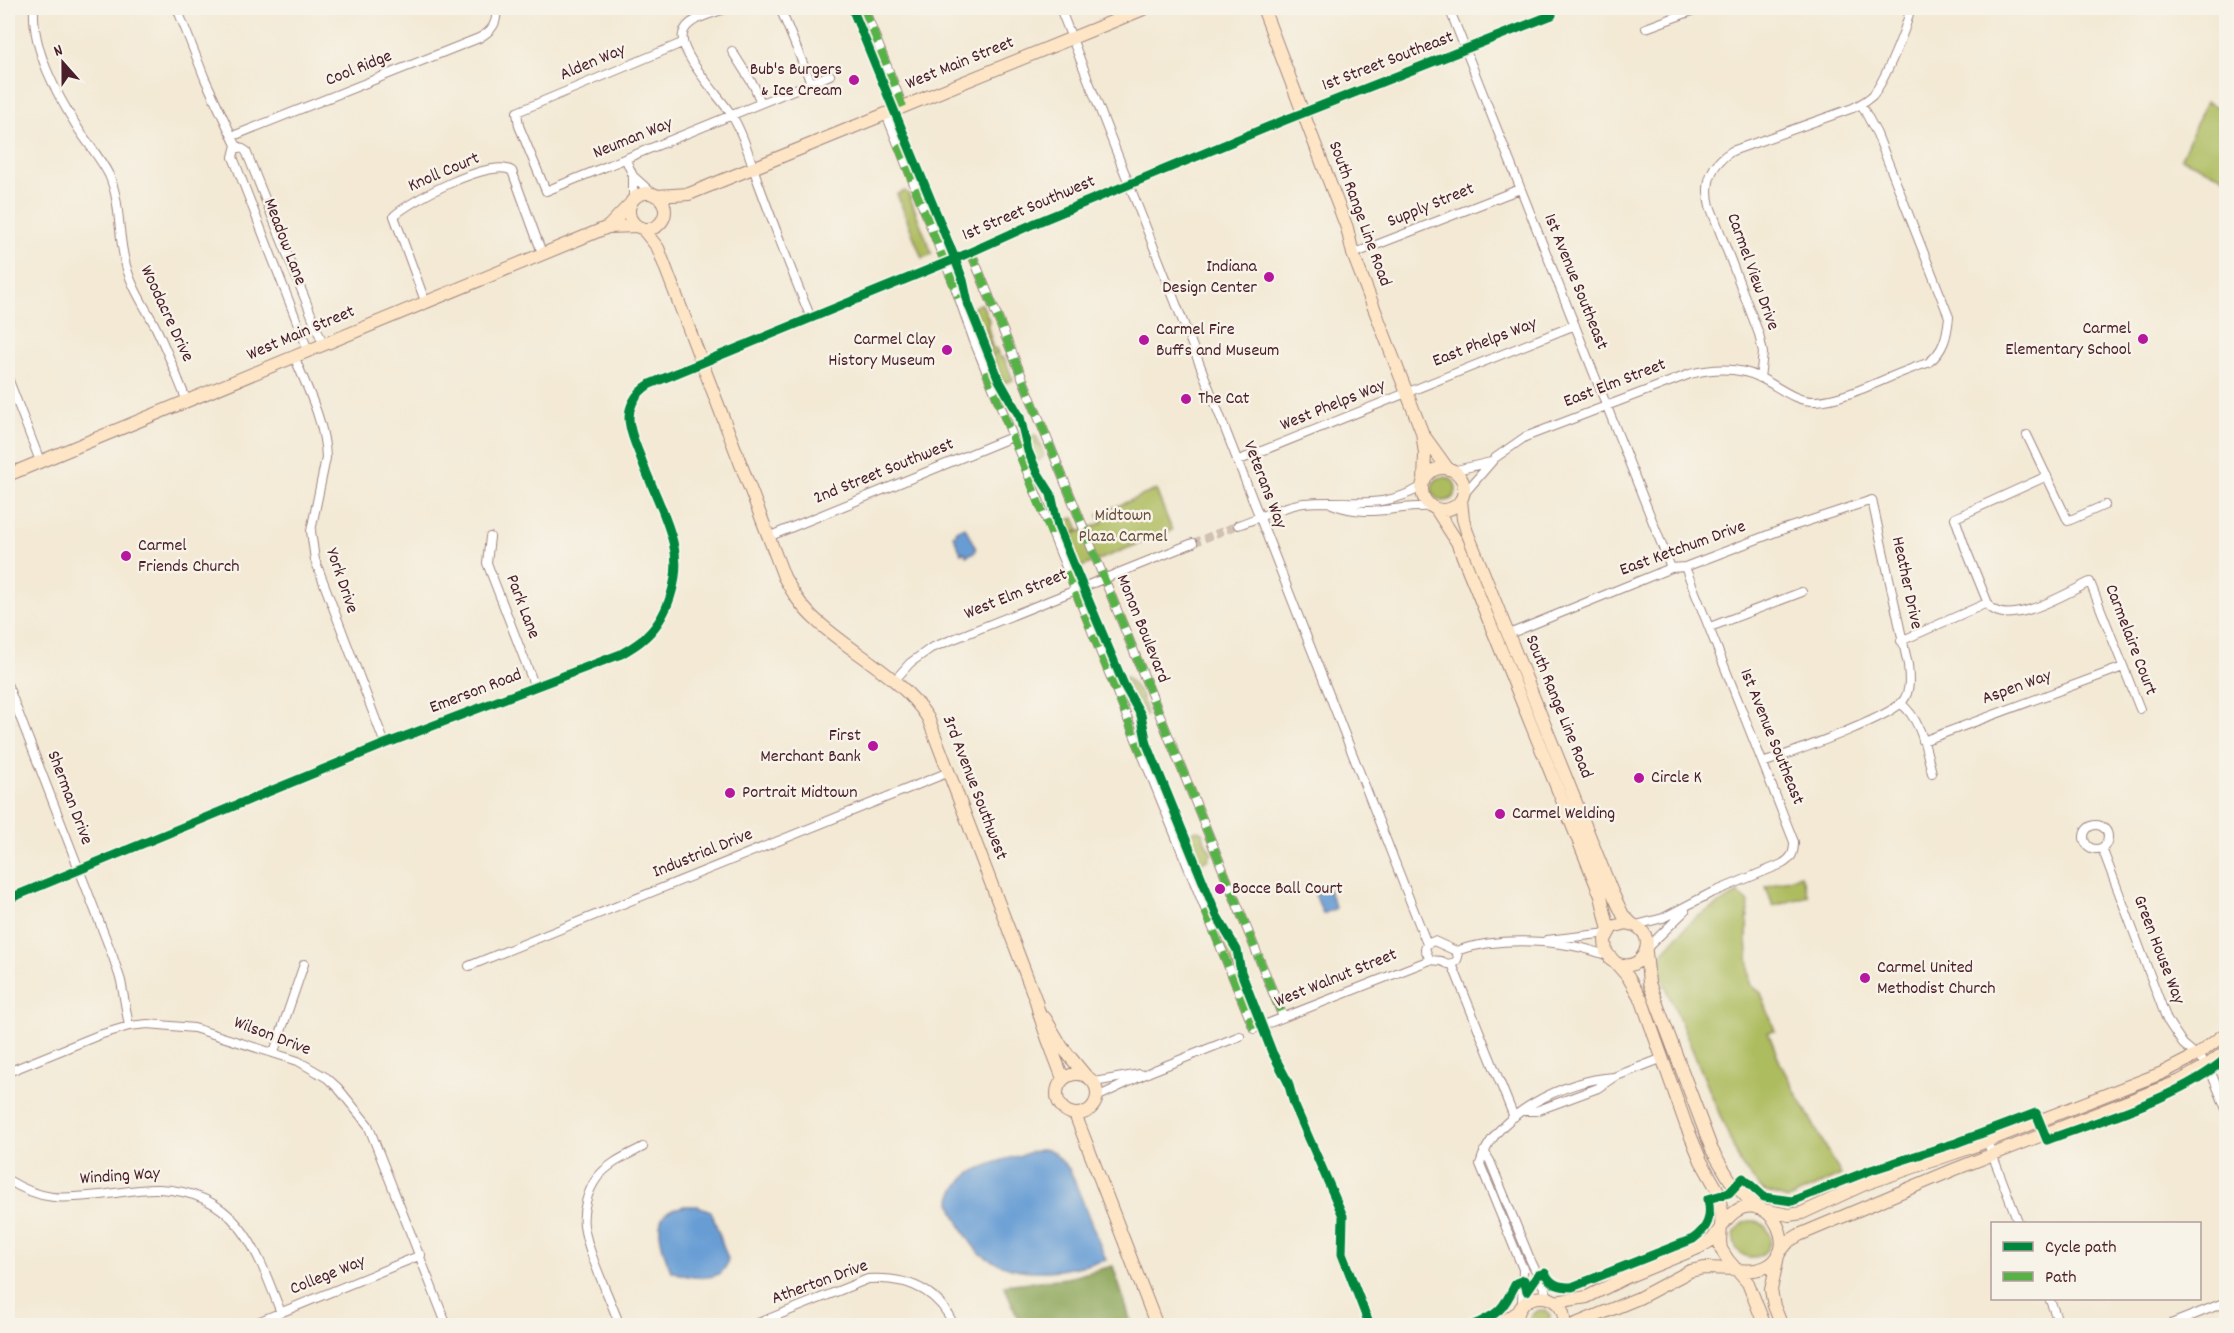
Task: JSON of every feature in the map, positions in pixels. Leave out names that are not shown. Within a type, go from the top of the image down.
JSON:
[{"type":"main road","name":"West Main Street","points":[[663,218],[688,195],[1146,8]]},
{"type":"main road","name":"South Range Line Road","points":[[1263,8],[1347,228],[1353,254],[1422,432],[1425,454],[1423,483]]},
{"type":"main road","points":[[644,194],[654,195],[663,202],[658,248],[629,214],[632,202],[644,194]]},
{"type":"main road","name":"West Main Street","points":[[654,195],[688,195]]},
{"type":"main road","name":"West Main Street","points":[[608,227],[632,202]]},
{"type":"main road","points":[[639,227],[653,228],[663,218]]},
{"type":"main road","name":"West Main Street","points":[[8,474],[608,227],[639,227]]},
{"type":"main road","name":"3rd Avenue Southwest","points":[[658,248],[784,577],[807,612],[913,697],[928,718],[1036,1001],[1062,1047],[1090,1078]]},
{"type":"main road","name":"South Range Line Road","points":[[1422,432],[1450,470]]},
{"type":"main road","points":[[1450,470],[1461,479],[1464,489],[1462,497],[1453,508],[1434,508],[1424,499],[1423,483],[1433,471],[1450,470]]},
{"type":"main road","name":"South Range Line Road","points":[[1462,497],[1462,515],[1467,532],[1614,898],[1623,915],[1634,924]]},
{"type":"main road","name":"South Range Line Road","points":[[1434,508],[1457,542],[1482,600],[1599,890],[1604,904],[1608,932]]},
{"type":"main road","points":[[1765,1326],[1748,1283],[1721,1249],[1722,1211],[1718,1191],[1695,1148],[1638,993],[1624,970],[1610,958],[1604,944],[1608,932],[1622,923],[1634,924],[1645,935],[1648,983],[1712,1150],[1730,1180],[1760,1209],[1775,1219],[1780,1228],[1782,1238],[1771,1290],[1774,1306],[1782,1326]]},
{"type":"main road","points":[[1610,958],[1619,964],[1628,965],[1641,959],[1646,950]]},
{"type":"main road","name":"3rd Avenue Southwest","points":[[1036,1001],[1041,1027],[1056,1057],[1063,1079]]},
{"type":"main road","points":[[1498,1326],[1535,1298],[1552,1300],[1587,1297],[1647,1268],[1698,1248],[1712,1239],[1728,1217],[1737,1211],[1760,1209],[1789,1215],[1802,1213],[1865,1184],[1987,1141],[2162,1073],[2197,1055],[2226,1033]]},
{"type":"main road","points":[[1571,1326],[1639,1298],[1690,1270],[1704,1268],[1762,1269],[1771,1263],[1789,1241],[1799,1234],[2161,1089],[2208,1065],[2226,1051]]},
{"type":"main road","points":[[1074,1074],[1090,1078],[1097,1097],[1095,1103],[1088,1110],[1075,1114],[1067,1111],[1059,1102],[1058,1090],[1063,1079],[1074,1074]]},
{"type":"main road","points":[[1088,1110],[1088,1149]]},
{"type":"main road","points":[[1075,1114],[1157,1326]]},
{"type":"main road","points":[[1552,1300],[1563,1312],[1564,1326]]},
{"type":"main road","points":[[1517,1326],[1520,1309]]},
{"type":"street","name":"Woodacre Drive","points":[[34,8],[36,31],[51,77],[71,117],[110,177],[115,192],[122,251],[127,270],[166,350],[187,401]]},
{"type":"street","name":"Meadow Lane","points":[[177,8],[205,79],[235,141],[246,151],[322,344]]},
{"type":"street","name":"Cool Ridge","points":[[235,141],[489,33],[494,26],[496,8]]},
{"type":"street","points":[[728,8],[707,11],[686,27],[682,43],[688,57],[732,115],[811,318]]},
{"type":"street","points":[[780,8],[811,83]]},
{"type":"street","points":[[864,8],[903,107]]},
{"type":"street","name":"Veterans Way","points":[[1060,8],[1427,944],[1425,953],[1430,960]]},
{"type":"street","name":"1st Avenue Southeast","points":[[1449,8],[1671,568]]},
{"type":"street","points":[[1646,28],[1679,11],[1700,8]]},
{"type":"street","points":[[1760,378],[1804,400],[1825,400],[1928,363],[1937,356],[1945,340],[1949,317],[1877,134],[1861,104],[1874,93],[1897,46],[1910,8]]},
{"type":"street","name":"1st Street Southeast","points":[[1303,112],[1552,15]]},
{"type":"street","name":"Alden Way","points":[[546,191],[519,126],[516,112],[682,43]]},
{"type":"street","points":[[732,51],[754,86],[761,103]]},
{"type":"street","name":"Neuman Way","points":[[546,191],[830,75]]},
{"type":"street","name":"Carmel View Drive","points":[[1760,378],[1763,353],[1759,334],[1710,206],[1707,189],[1711,172],[1717,162],[1732,151],[1861,104]]},
{"type":"street","name":"1st Street Southwest","points":[[701,363],[946,263],[1303,112]]},
{"type":"street","points":[[886,114],[1074,589]]},
{"type":"street","name":"Meadow Lane","points":[[235,141],[233,157],[308,350]]},
{"type":"street","points":[[626,160],[633,176],[654,195]]},
{"type":"street","name":"Knoll Court","points":[[425,301],[394,216],[422,196],[476,173],[505,168],[512,171],[542,253]]},
{"type":"street","points":[[632,202],[633,176]]},
{"type":"street","name":"Supply Street","points":[[1353,254],[1520,189]]},
{"type":"street","name":"Monon Boulevard","points":[[971,252],[1283,1017]]},
{"type":"street","name":"East Phelps Way","points":[[1407,393],[1575,325]]},
{"type":"street","name":"York Drive","points":[[294,356],[319,418],[325,445],[326,458],[311,531],[315,560],[385,744]]},
{"type":"street","name":"Emerson Road","points":[[8,899],[385,744],[535,687],[628,649],[642,641],[667,607],[675,574],[674,543],[630,427],[631,404],[642,389],[701,363]]},
{"type":"street","name":"East Elm Street","points":[[1462,497],[1491,462],[1507,448],[1531,434],[1704,370],[1735,369],[1760,378]]},
{"type":"street","points":[[8,378],[40,461]]},
{"type":"street","name":"West Phelps Way","points":[[1237,461],[1407,393]]},
{"type":"street","points":[[2027,435],[2068,521],[2104,505]]},
{"type":"street","name":"2nd Street Southwest","points":[[768,537],[1012,437]]},
{"type":"street","name":"East Elm Street","points":[[1450,470],[1491,462]]},
{"type":"street","points":[[1901,641],[1987,603],[1955,518],[2047,476]]},
{"type":"street","points":[[1238,525],[1296,505],[1388,501],[1406,495],[1423,483]]},
{"type":"street","name":"East Ketchum Drive","points":[[1509,634],[1671,568],[1686,567],[1781,530],[1872,500]]},
{"type":"street","name":"Heather Drive","points":[[1872,500],[1908,673],[1908,690],[1900,703]]},
{"type":"street","points":[[1329,503],[1368,512],[1382,512],[1409,506],[1434,508]]},
{"type":"street","name":"Park Lane","points":[[490,537],[487,564],[535,687]]},
{"type":"street","name":"West Elm Street","points":[[894,681],[910,663],[931,648],[1193,543]]},
{"type":"street","name":"1st Avenue Southeast","points":[[1686,567],[1794,842],[1794,853],[1788,861],[1709,894],[1692,905]]},
{"type":"street","name":"Carmelaire Court","points":[[1987,603],[1997,613],[2007,615],[2036,607],[2090,582],[2140,710]]},
{"type":"street","name":"West Walnut Street","points":[[1074,589],[1254,1029],[1430,960]]},
{"type":"street","points":[[1710,627],[1802,592]]},
{"type":"street","name":"Aspen Way","points":[[1923,741],[2123,667]]},
{"type":"street","name":"Sherman Drive","points":[[8,686],[116,965],[129,1026]]},
{"type":"street","points":[[1763,763],[1871,719],[1900,703],[1914,718],[1932,773]]},
{"type":"street","name":"Industrial Drive","points":[[469,966],[949,772]]},
{"type":"street","name":"Green House Way","points":[[2102,848],[2167,1020],[2183,1044],[2208,1065]]},
{"type":"street","points":[[1634,924],[1663,918],[1692,905]]},
{"type":"street","points":[[1646,950],[1692,905]]},
{"type":"street","points":[[1535,942],[1608,932]]},
{"type":"street","points":[[1427,944],[1434,941],[1456,951],[1496,942],[1535,942],[1586,949],[1610,958]]},
{"type":"street","points":[[1452,964],[1458,957],[1456,951]]},
{"type":"street","points":[[1430,960],[1452,964]]},
{"type":"street","points":[[274,1052],[304,964]]},
{"type":"street","points":[[1452,964],[1514,1117]]},
{"type":"street","name":"Wilson Drive","points":[[8,1072],[99,1035],[129,1026],[148,1024],[182,1026],[209,1032],[298,1061],[327,1078],[361,1114],[375,1142],[421,1255],[447,1326]]},
{"type":"street","points":[[1097,1097],[1152,1071],[1240,1036]]},
{"type":"street","points":[[1520,1309],[1523,1269],[1480,1164],[1484,1151],[1514,1117],[1523,1111],[1536,1112],[1598,1088],[1614,1077],[1663,1058]]},
{"type":"street","points":[[2208,1065],[2226,1109]]},
{"type":"street","points":[[1090,1078],[1152,1071]]},
{"type":"street","points":[[1987,1141],[2018,1222]]},
{"type":"street","points":[[620,1326],[584,1226],[585,1207],[597,1178],[615,1162],[643,1147]]},
{"type":"street","points":[[1484,1151],[1530,1259],[1552,1300]]},
{"type":"street","name":"Winding Way","points":[[8,1180],[42,1197],[90,1196],[156,1189],[174,1190],[210,1202],[232,1218],[250,1240],[281,1313]]},
{"type":"street","name":"College Way","points":[[248,1326],[421,1255]]},
{"type":"street","name":"Atherton Drive","points":[[752,1326],[868,1279],[888,1278],[905,1281],[922,1289],[946,1310],[954,1326]]},
{"type":"street","points":[[2049,1300],[2060,1326]]},
{"type":"street","points":[[2166,1326],[2226,1302]]},
{"type":"green space","points":[[2206,102],[2226,111],[2226,178],[2181,158]]},
{"type":"green space","points":[[905,191],[909,195],[932,254],[922,258],[897,194]]},
{"type":"green space","points":[[982,304],[989,320],[987,329],[990,330],[988,334],[991,336],[989,342],[992,344],[991,347],[997,349],[996,353],[999,352],[999,356],[1005,359],[1013,380],[1003,383],[992,356],[994,354],[992,355],[983,334],[985,332],[973,308]]},
{"type":"green space","points":[[1035,435],[1039,441],[1036,442],[1037,445],[1040,444],[1044,456],[1038,461],[1035,461],[1031,451],[1034,448],[1031,449],[1028,443],[1032,442],[1031,438],[1027,438]]},
{"type":"green space","points":[[1444,477],[1452,481],[1456,489],[1452,497],[1444,501],[1436,497],[1432,489],[1436,481]]},
{"type":"green space","name":"Midtown Plaza Carmel","points":[[1156,490],[1172,530],[1079,568],[1063,528],[1068,526],[1066,521],[1074,518],[1079,530],[1071,535],[1102,523],[1098,514]]},
{"type":"green space","points":[[1127,677],[1141,694],[1147,715],[1145,716],[1124,678]]},
{"type":"green space","points":[[1197,830],[1203,833],[1205,842],[1212,853],[1208,860],[1200,863],[1188,833]]},
{"type":"green space","points":[[1801,875],[1808,896],[1773,906],[1766,887]]},
{"type":"green space","points":[[1738,893],[1748,901],[1747,938],[1750,984],[1761,993],[1775,1031],[1768,1032],[1781,1065],[1841,1175],[1788,1199],[1763,1191],[1741,1165],[1659,971],[1663,952],[1693,919]]},
{"type":"green space","points":[[1220,928],[1233,947],[1238,971],[1234,971],[1217,929]]},
{"type":"green space","points":[[1752,1221],[1765,1226],[1770,1239],[1765,1252],[1752,1257],[1739,1252],[1734,1239],[1739,1226]]},
{"type":"green space","points":[[1113,1266],[1132,1325],[1021,1325],[1004,1285],[1067,1278]]},
{"type":"green space","points":[[1545,1310],[1550,1315],[1549,1325],[1531,1325],[1529,1318],[1536,1311]]},
{"type":"water","points":[[965,527],[976,549],[975,552],[966,556],[965,552],[961,553],[953,535]]},
{"type":"water","points":[[1326,884],[1336,908],[1323,914],[1313,889]]},
{"type":"water","points":[[1043,1149],[1052,1151],[1070,1170],[1106,1260],[1047,1271],[1011,1268],[982,1255],[963,1229],[954,1213],[951,1200],[964,1178],[1005,1159]]},
{"type":"water","points":[[684,1206],[698,1206],[711,1211],[728,1259],[720,1273],[713,1276],[696,1277],[671,1271],[661,1242],[660,1225],[662,1218],[668,1212]]},
{"type":"tunnel","points":[[1193,543],[1238,525]]},
{"type":"marked path","points":[[864,8],[903,107]]},
{"type":"marked path","points":[[898,145],[959,298]]},
{"type":"marked path","points":[[971,252],[1283,1017]]},
{"type":"marked path","points":[[986,371],[1054,541]]},
{"type":"marked path","points":[[1067,571],[1143,757]]},
{"type":"marked path","points":[[1205,910],[1254,1029]]},
{"type":"cycle path","points":[[852,8],[953,254],[963,280],[968,303],[999,380],[1020,417],[1028,451],[1037,472],[1051,494],[1058,526],[1077,573],[1124,685],[1141,715],[1147,744],[1217,916],[1237,950],[1241,972],[1272,1052],[1288,1082],[1294,1104],[1343,1216],[1342,1254],[1370,1326]]},
{"type":"cycle path","points":[[8,899],[385,744],[621,654],[641,641],[659,621],[665,609],[676,569],[670,532],[634,439],[629,420],[633,402],[650,384],[1285,120],[1552,15]]},
{"type":"cycle path","points":[[1471,1326],[1499,1310],[1516,1283],[1524,1280],[1527,1291],[1538,1275],[1545,1273],[1556,1284],[1572,1287],[1693,1239],[1708,1222],[1708,1199],[1729,1193],[1743,1178],[1764,1197],[1792,1201],[1871,1170],[1956,1143],[2036,1113],[2047,1140],[2141,1106],[2188,1084],[2226,1058]]},
{"type":"place","name":"Bub's Burgers & Ice Cream","points":[[854,80]]},
{"type":"place","name":"Indiana Design Center","points":[[1269,277]]},
{"type":"place","name":"Carmel Elementary School","points":[[2143,339]]},
{"type":"place","name":"Carmel Fire Buffs and Museum","points":[[1144,340]]},
{"type":"place","name":"Carmel Clay History Museum","points":[[947,350]]},
{"type":"place","name":"The Cat","points":[[1186,399]]},
{"type":"place","name":"Carmel Friends Church","points":[[126,556]]},
{"type":"place","name":"First Merchant Bank","points":[[873,746]]},
{"type":"place","name":"Circle K","points":[[1639,778]]},
{"type":"place","name":"Portrait Midtown","points":[[730,793]]},
{"type":"place","name":"Carmel Welding","points":[[1500,814]]},
{"type":"place","name":"Bocce Ball Court","points":[[1220,889]]},
{"type":"place","name":"Carmel United Methodist Church","points":[[1865,978]]}]
